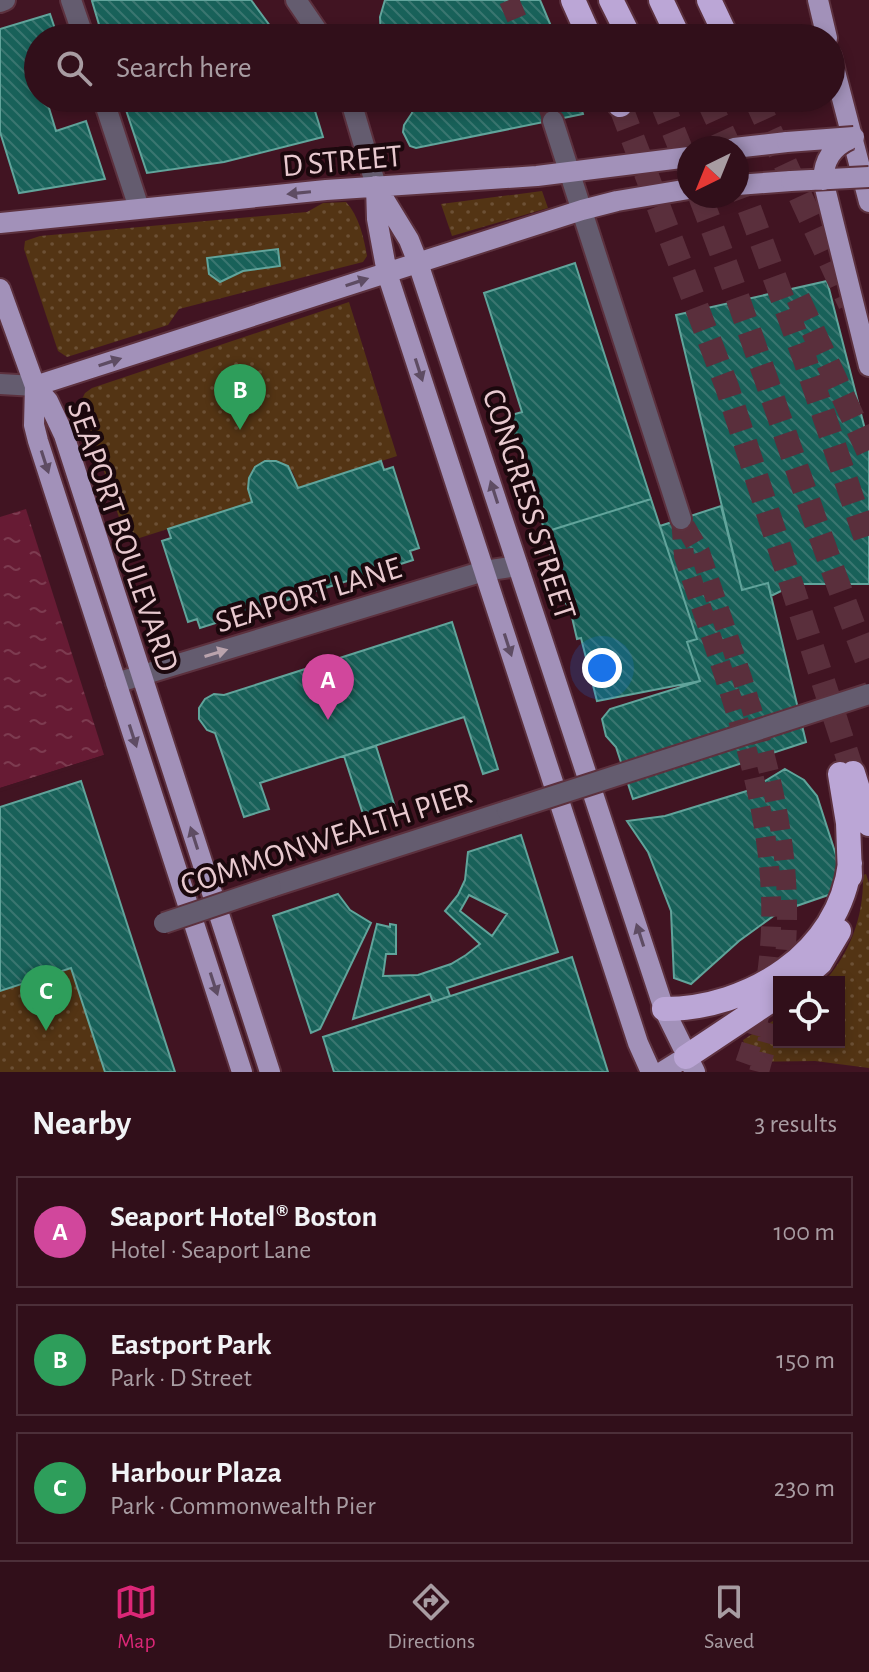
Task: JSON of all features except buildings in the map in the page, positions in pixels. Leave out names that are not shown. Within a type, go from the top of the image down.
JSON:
[{"type":"highway","points":[[573,0],[584,24]]},
{"type":"highway","points":[[611,0],[623,24]]},
{"type":"highway","points":[[661,0],[672,24]]},
{"type":"highway","points":[[709,0],[720,24]]},
{"type":"highway","points":[[805,976],[820,963],[841,926],[848,898],[850,863],[846,772],[869,824]]},
{"type":"highway","points":[[664,1009],[697,1007],[734,997],[795,962],[818,939],[835,914],[844,896],[850,863]]},
{"type":"highway","points":[[690,1065],[773,1000]]},
{"type":"main road","points":[[818,0],[824,24]]},
{"type":"main road","points":[[845,110],[869,202]]},
{"type":"main road","points":[[749,146],[862,136]]},
{"type":"main road","points":[[862,136],[836,147],[830,154],[823,180],[869,366]]},
{"type":"main road","name":"D STREET","points":[[0,223],[376,186],[570,173],[677,159]]},
{"type":"main road","points":[[749,184],[869,177]]},
{"type":"main road","name":"CONGRESS STREET","points":[[376,186],[409,240],[418,263],[664,1009],[690,1065]]},
{"type":"main road","name":"CONGRESS STREET","points":[[376,186],[377,219],[387,273],[634,1031],[651,1072]]},
{"type":"main road","points":[[0,289],[35,386],[582,210],[677,191]]},
{"type":"main road","name":"SEAPORT BOULEVARD","points":[[35,386],[48,401],[64,435],[270,1072]]},
{"type":"main road","name":"SEAPORT BOULEVARD","points":[[35,386],[34,425],[38,441],[242,1072]]},
{"type":"main road","points":[[662,1072],[690,1065]]},
{"type":"street","points":[[71,0],[79,24]]},
{"type":"street","points":[[307,5],[316,24]]},
{"type":"street","points":[[108,112],[139,208]]},
{"type":"street","name":"CONGRESS STREET","points":[[354,112],[376,186]]},
{"type":"street","points":[[553,121],[681,519]]},
{"type":"street","points":[[0,384],[35,386]]},
{"type":"street","name":"SEAPORT LANE","points":[[116,683],[484,571],[518,566]]},
{"type":"street","name":"COMMONWEALTH PIER","points":[[164,923],[869,694]]},
{"type":"shaded area","points":[[542,191],[548,208],[452,236],[441,204]]},
{"type":"shaded area","points":[[346,202],[362,235],[367,256],[363,262],[179,309],[168,325],[67,357],[58,351],[24,249],[25,241],[40,236],[307,212],[323,203]]},
{"type":"shaded area","points":[[349,302],[397,456],[298,488],[294,474],[286,465],[268,461],[257,466],[249,477],[252,502],[127,542],[81,401],[85,393],[92,388]]},
{"type":"shaded area","points":[[866,874],[869,883],[869,1068],[815,1061],[751,1062],[743,1040],[773,1021],[773,1048],[845,1048],[845,976],[828,976],[842,958],[854,932],[861,904],[863,875]]},
{"type":"shaded area","points":[[71,968],[105,1072],[0,1072],[0,991]]},
{"type":"water","points":[[26,509],[104,755],[0,788],[0,517]]},
{"type":"pier","points":[[104,755],[105,758],[0,792],[0,788]]},
{"type":"tunnel","points":[[509,0],[519,24]]},
{"type":"tunnel","points":[[550,112],[553,121]]},
{"type":"tunnel","points":[[623,112],[727,387],[852,770]]},
{"type":"tunnel","points":[[666,112],[677,140]]},
{"type":"tunnel","points":[[713,112],[724,136]]},
{"type":"tunnel","points":[[761,112],[850,304]]},
{"type":"tunnel","points":[[704,208],[869,666]]},
{"type":"tunnel","points":[[749,208],[869,548]]},
{"type":"tunnel","points":[[798,298],[869,453]]},
{"type":"tunnel","points":[[681,519],[684,556],[746,748],[761,811],[770,873],[771,938],[762,1003],[742,1072]]},
{"type":"tunnel","points":[[685,526],[700,552],[752,709],[778,816],[785,870],[787,925],[782,976]]},
{"type":"tunnel","points":[[759,1072],[773,1020]]},
{"type":"place","name":"Eastport Park","points":[[240,430]]},
{"type":"place","name":"Seaport Hotel® Boston","points":[[328,720]]},
{"type":"place","name":"Harbour Plaza","points":[[46,1031]]}]
